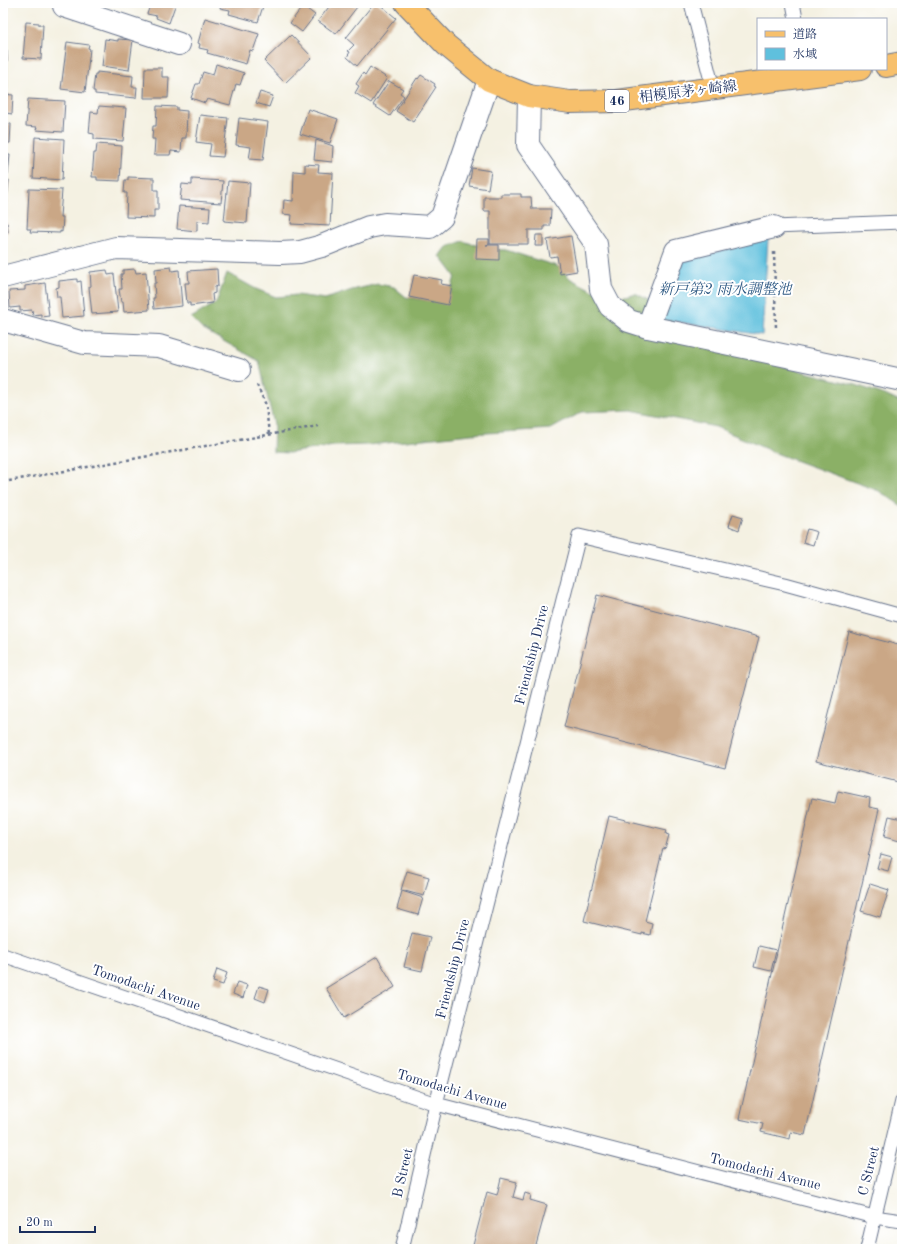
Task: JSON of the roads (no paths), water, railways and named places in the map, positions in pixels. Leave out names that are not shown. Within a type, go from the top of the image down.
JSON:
[{"type":"main road","name":"相模原茅ヶ崎線","points":[[406,3],[446,45],[489,80],[529,96],[570,102],[616,101],[713,88],[807,72],[842,70]]},
{"type":"main road","points":[[887,66],[902,63]]},
{"type":"street","points":[[65,3],[64,6],[179,44]]},
{"type":"street","points":[[3,277],[116,248],[280,253],[300,252],[322,246],[369,227],[385,224],[430,227],[442,217],[489,80]]},
{"type":"street","points":[[529,96],[528,145],[596,244],[601,289],[610,306],[629,321],[902,380]]},
{"type":"street","points":[[648,326],[676,251],[774,227]]},
{"type":"street","points":[[3,320],[84,343],[159,346],[239,370]]},
{"type":"lane","points":[[691,3],[713,88]]},
{"type":"lane","points":[[793,3],[796,18]]},
{"type":"lane","points":[[774,227],[902,222]]},
{"type":"lane","name":"Friendship Drive","points":[[436,1104],[579,536],[785,584],[902,616]]},
{"type":"lane","name":"Tomodachi Avenue","points":[[3,955],[436,1104],[874,1217],[902,1221]]},
{"type":"lane","name":"C Street","points":[[867,1249],[902,1101]]},
{"type":"lane","name":"B Street","points":[[402,1249],[436,1104]]},
{"type":"water","name":"新戸第2 雨水調整池","points":[[768,239],[762,335],[659,319],[682,260]]}]
